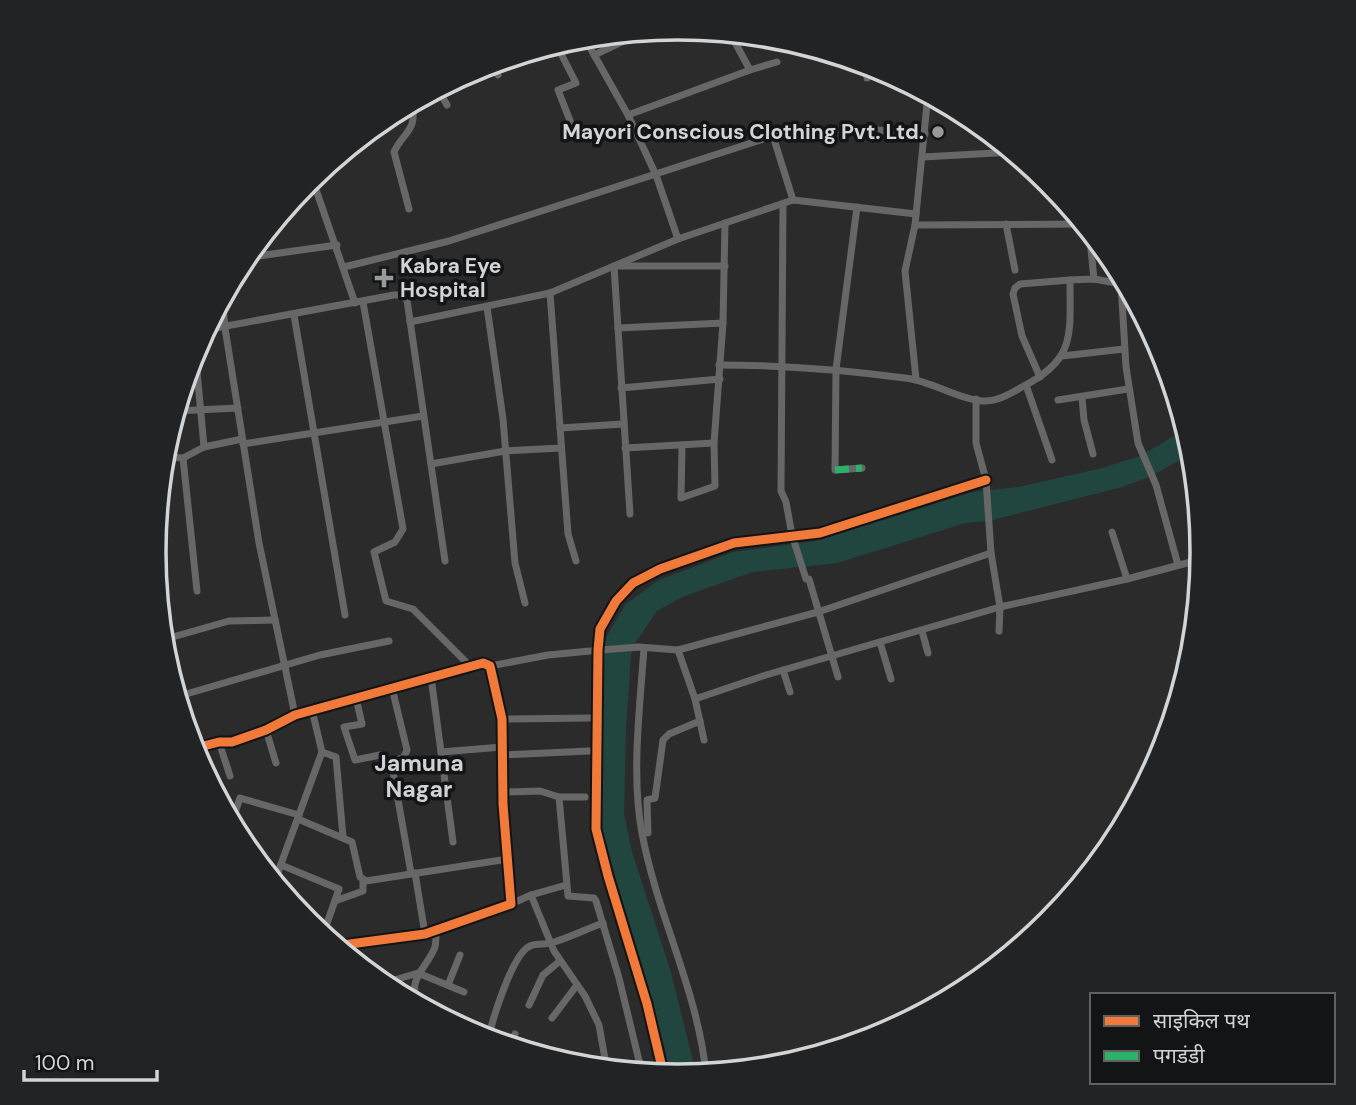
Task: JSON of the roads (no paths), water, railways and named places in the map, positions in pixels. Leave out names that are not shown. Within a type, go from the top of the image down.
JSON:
[{"type":"street","points":[[594,55],[617,44]]},
{"type":"street","points":[[736,44],[750,70]]},
{"type":"street","points":[[590,48],[628,115],[656,174],[678,239]]},
{"type":"street","points":[[561,54],[576,83],[558,90],[576,136]]},
{"type":"street","points":[[628,115],[776,62]]},
{"type":"street","points":[[443,98],[447,105]]},
{"type":"street","points":[[916,379],[905,271],[915,225],[927,105]]},
{"type":"street","points":[[409,209],[394,152],[411,128],[414,114]]},
{"type":"street","points":[[344,267],[449,241],[773,136],[832,128],[925,134]]},
{"type":"street","points":[[773,136],[793,200]]},
{"type":"street","points":[[923,157],[998,153]]},
{"type":"street","points":[[316,190],[359,302],[404,529],[395,542],[374,552],[386,601],[413,609],[471,667]]},
{"type":"street","points":[[410,322],[550,293],[678,239],[793,200],[916,214]]},
{"type":"street","points":[[783,204],[781,491],[786,502],[792,535],[838,677]]},
{"type":"street","points":[[856,207],[836,369],[835,470],[862,468]]},
{"type":"street","points":[[682,446],[681,498],[715,486],[714,443],[723,323],[725,223]]},
{"type":"street","points":[[1006,224],[1015,270]]},
{"type":"street","points":[[915,225],[1071,225]]},
{"type":"street","points":[[261,256],[337,245]]},
{"type":"street","points":[[1090,250],[1094,279]]},
{"type":"street","points":[[614,266],[725,265]]},
{"type":"street","points":[[614,266],[630,514]]},
{"type":"street","points":[[1041,377],[1022,336],[1013,294],[1015,288],[1020,284],[1070,280],[1094,279],[1113,282]]},
{"type":"street","points":[[719,365],[781,365],[836,369],[916,379],[984,401],[1001,398],[1041,377],[1054,367],[1062,356],[1069,323],[1070,280]]},
{"type":"street","points":[[550,293],[568,534],[576,561]]},
{"type":"street","points":[[218,329],[401,295],[407,300],[445,561]]},
{"type":"street","points":[[1124,300],[1124,349],[1138,443],[1156,485],[1178,565]]},
{"type":"street","points":[[486,307],[503,419],[515,563],[525,603]]},
{"type":"street","points":[[294,314],[345,615]]},
{"type":"street","points":[[224,316],[259,543],[295,715]]},
{"type":"street","points":[[618,328],[723,323]]},
{"type":"street","points":[[1062,356],[1124,349]]},
{"type":"street","points":[[197,377],[204,447]]},
{"type":"street","points":[[621,388],[720,379]]},
{"type":"street","points":[[1026,385],[1052,460]]},
{"type":"street","points":[[1058,400],[1128,389]]},
{"type":"street","points":[[1082,398],[1084,420],[1093,454]]},
{"type":"street","points":[[976,399],[976,443],[986,480],[991,552],[1000,607],[999,631]]},
{"type":"street","points":[[186,410],[237,408]]},
{"type":"street","points":[[175,458],[183,458],[204,447],[423,416]]},
{"type":"street","points":[[560,428],[623,425]]},
{"type":"street","points":[[625,448],[714,443]]},
{"type":"street","points":[[430,464],[505,451],[561,448]]},
{"type":"street","points":[[183,458],[197,591]]},
{"type":"street","points":[[661,1065],[647,1004],[596,829],[600,629],[607,615],[621,594],[639,579],[734,542],[820,533],[986,480]]},
{"type":"street","points":[[1112,532],[1126,579]]},
{"type":"street","points":[[204,746],[232,742],[266,730],[295,715],[483,663],[490,666],[548,655],[600,650],[678,650],[818,612],[991,552]]},
{"type":"street","points":[[695,699],[783,670],[1000,607],[1190,562]]},
{"type":"street","points":[[173,637],[229,621],[275,620]]},
{"type":"street","points":[[922,631],[928,653]]},
{"type":"street","points":[[186,694],[320,655],[389,641]]},
{"type":"street","points":[[880,642],[891,679]]},
{"type":"street","points":[[641,648],[638,809],[647,858],[686,981],[704,1064]]},
{"type":"street","points":[[678,650],[695,699],[704,740]]},
{"type":"street","points":[[490,666],[502,719],[503,804],[512,904]]},
{"type":"street","points":[[783,670],[790,692]]},
{"type":"street","points":[[431,677],[453,842]]},
{"type":"street","points":[[392,688],[407,750],[404,757],[395,761],[392,766],[425,934]]},
{"type":"street","points":[[356,698],[362,724],[344,727],[355,760],[380,755]]},
{"type":"street","points":[[278,872],[322,752],[312,710]]},
{"type":"street","points":[[502,719],[590,718]]},
{"type":"street","points":[[648,833],[647,800],[655,798],[663,740],[669,734],[700,722]]},
{"type":"street","points":[[266,730],[276,763]]},
{"type":"street","points":[[219,742],[230,776]]},
{"type":"street","points":[[441,752],[589,751]]},
{"type":"street","points":[[322,752],[336,757],[343,837]]},
{"type":"street","points":[[504,792],[540,791],[559,797],[585,797]]},
{"type":"street","points":[[235,811],[240,797],[299,817],[352,842],[363,880],[363,891],[335,901]]},
{"type":"street","points":[[559,797],[566,885],[570,897],[594,898],[633,1030],[640,1064]]},
{"type":"street","points":[[363,880],[508,859]]},
{"type":"street","points":[[281,865],[339,889],[325,924]]},
{"type":"street","points":[[349,945],[436,931],[531,895],[566,885]]},
{"type":"street","points":[[531,895],[550,944],[599,1025],[605,1059]]},
{"type":"street","points":[[491,1029],[509,977],[523,950],[531,944],[550,944],[603,923]]},
{"type":"street","points":[[416,992],[418,974],[435,949],[436,931]]},
{"type":"street","points":[[448,985],[460,955]]},
{"type":"street","points":[[529,1004],[543,975],[560,961]]},
{"type":"street","points":[[396,980],[418,974],[464,992]]},
{"type":"street","points":[[552,1018],[577,985]]},
{"type":"street","points":[[513,1038],[515,1034]]},
{"type":"place","name":"Mayori Conscious Clothing Pvt. Ltd.","points":[[938,132]]},
{"type":"place","name":"Kabra Eye Hospital","points":[[384,278]]},
{"type":"district","name":"Jamuna Nagar","points":[[419,776]]}]
